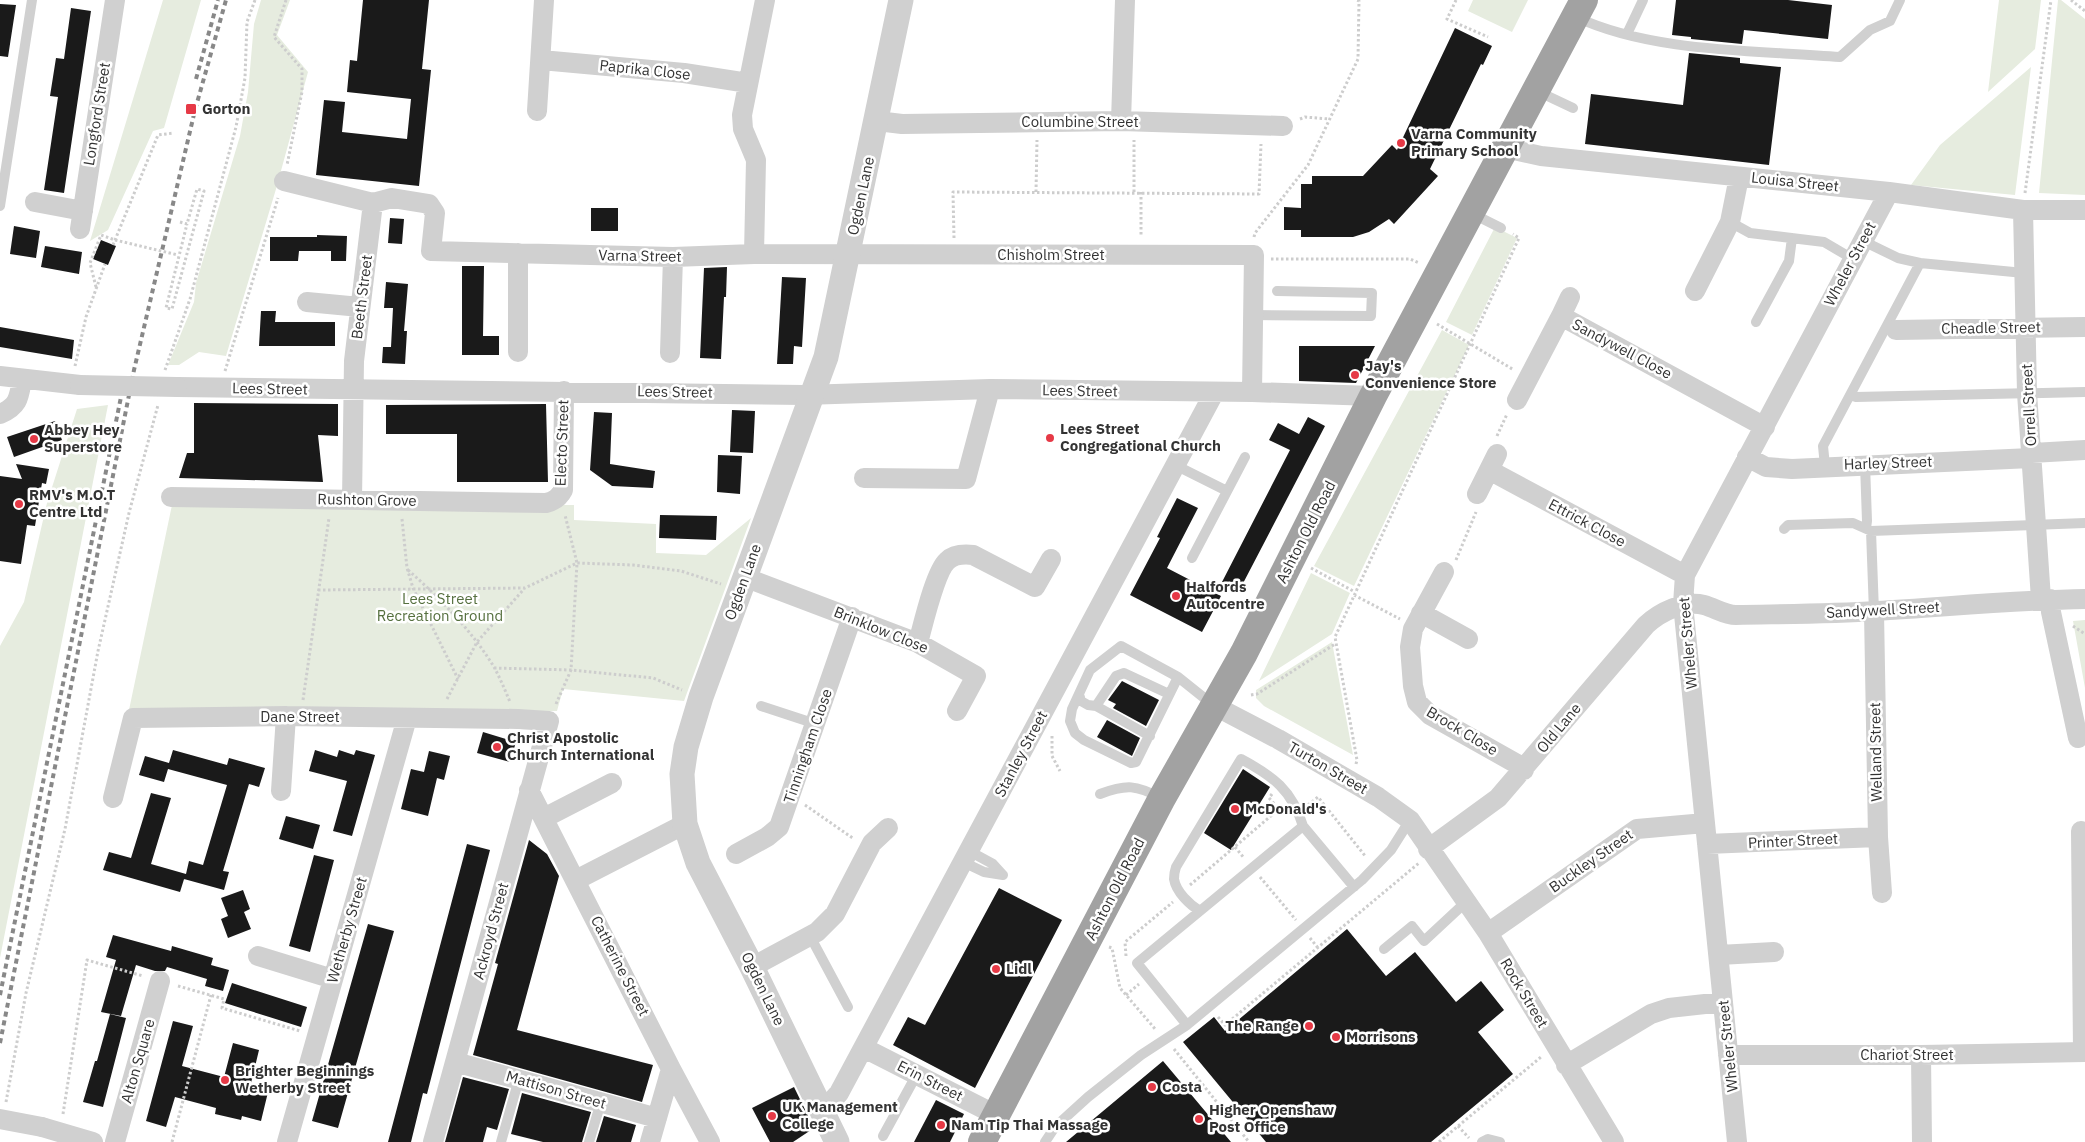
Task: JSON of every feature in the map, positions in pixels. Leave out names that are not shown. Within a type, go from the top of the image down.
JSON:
[{"type":"highway","name":"Ashton Old Road","points":[[982,1142],[1162,798],[1287,570],[1373,396],[1580,8]]},
{"type":"street","name":"Longford Street","points":[[35,202],[82,220],[114,0]]},
{"type":"street","points":[[537,111],[544,0]]},
{"type":"street","points":[[754,254],[756,160],[744,129],[742,115],[765,0]]},
{"type":"street","name":"Ogden Lane","points":[[830,1138],[820,1107],[752,967],[698,863],[685,824],[682,774],[686,747],[702,698],[826,357],[901,0]]},
{"type":"street","points":[[1125,0],[1128,121]]},
{"type":"street","name":"Paprika Close","points":[[541,60],[684,73],[748,83]]},
{"type":"street","name":"Columbine Street","points":[[877,121],[902,124],[1128,121],[1283,126]]},
{"type":"street","name":"Louisa Street","points":[[1505,148],[1542,156],[1889,192],[2023,210],[2085,210]]},
{"type":"street","points":[[1695,291],[1730,222],[1739,177]]},
{"type":"street","points":[[284,181],[373,203]]},
{"type":"street","name":"Wheler Street","points":[[1737,1142],[1683,604],[1685,575],[1889,192]]},
{"type":"street","name":"Varna Street","points":[[373,203],[392,198],[429,204],[435,213],[432,251],[673,257],[754,254],[848,254]]},
{"type":"street","name":"Beeth Street","points":[[352,500],[353,390],[360,307],[373,203]]},
{"type":"street","name":"Orrell Street","points":[[2023,210],[2027,394],[2036,525],[2046,599],[2051,612],[2078,738]]},
{"type":"street","points":[[518,253],[518,352]]},
{"type":"street","name":"Chisholm Street","points":[[848,254],[1254,255]]},
{"type":"street","points":[[1252,392],[1254,255]]},
{"type":"street","points":[[670,353],[673,257]]},
{"type":"street","points":[[1561,316],[1570,297]]},
{"type":"street","points":[[307,302],[360,307]]},
{"type":"street","name":"Sandywell Close","points":[[1517,400],[1561,316],[1765,427]]},
{"type":"street","name":"Cheadle Street","points":[[1892,327],[2085,327]]},
{"type":"street","name":"Lees Street","points":[[0,376],[22,379],[170,380],[219,388],[353,390],[812,394],[990,389],[1252,392],[1373,396]]},
{"type":"street","points":[[0,414],[15,405],[19,396],[22,379]]},
{"type":"street","points":[[864,478],[966,479],[990,389]]},
{"type":"street","name":"Electo Street","points":[[560,496],[563,484],[564,391]]},
{"type":"street","name":"Stanley Street","points":[[820,1107],[832,1102],[839,1094],[1214,393]]},
{"type":"street","name":"Harley Street","points":[[1747,457],[1766,467],[1792,469],[2031,456],[2085,450]]},
{"type":"street","points":[[1477,494],[1493,462]]},
{"type":"street","name":"Ettrick Close","points":[[1493,462],[1685,575]]},
{"type":"street","name":"Rushton Grove","points":[[171,496],[546,503],[554,501],[560,496]]},
{"type":"street","points":[[918,643],[937,580],[943,566],[951,558],[963,554],[973,555],[1035,587],[1051,559]]},
{"type":"street","name":"Brock Close","points":[[1444,572],[1418,620],[1410,647],[1413,686],[1417,702],[1430,715],[1518,764],[1524,770]]},
{"type":"street","name":"Brinklow Close","points":[[742,584],[852,617],[918,643],[976,676],[957,711]]},
{"type":"street","name":"Sandywell Street","points":[[1683,604],[1703,604],[1730,615],[1874,612],[2046,599],[2085,599]]},
{"type":"street","name":"Old Lane","points":[[1430,851],[1498,798],[1524,770],[1646,625],[1659,614],[1675,609],[1683,604]]},
{"type":"street","name":"Welland Street","points":[[1874,612],[1878,837],[1882,893]]},
{"type":"street","name":"Tinningham Close","points":[[736,854],[767,837],[779,827],[852,617]]},
{"type":"street","points":[[1418,620],[1468,639]]},
{"type":"street","name":"Turton Street","points":[[1214,705],[1278,738],[1378,797],[1410,820],[1430,851]]},
{"type":"street","points":[[281,791],[293,716]]},
{"type":"street","name":"Dane Street","points":[[113,798],[133,718],[293,716],[518,718],[549,721]]},
{"type":"street","name":"Wetherby Street","points":[[287,1142],[407,718]]},
{"type":"street","name":"Ackroyd Street","points":[[433,1142],[549,721]]},
{"type":"street","points":[[544,818],[612,784]]},
{"type":"street","name":"Catherine Street","points":[[529,790],[707,1140]]},
{"type":"street","name":"Buckley Street","points":[[1488,932],[1637,828],[1705,823]]},
{"type":"street","points":[[576,880],[685,824]]},
{"type":"street","points":[[752,967],[817,932],[835,914],[869,848],[888,828]]},
{"type":"street","points":[[2081,830],[2084,1052]]},
{"type":"street","name":"Printer Street","points":[[1707,844],[1878,837]]},
{"type":"street","name":"Rock Street","points":[[1430,851],[1488,932],[1614,1142]]},
{"type":"street","points":[[1718,955],[1774,952]]},
{"type":"street","points":[[258,956],[333,979]]},
{"type":"street","name":"Alton Square","points":[[115,1142],[160,981]]},
{"type":"street","points":[[1566,1064],[1651,1014],[1670,1008],[1723,1002]]},
{"type":"street","name":"Erin Street","points":[[864,1048],[996,1115]]},
{"type":"street","name":"Chariot Street","points":[[1728,1055],[1920,1055],[2084,1052]]},
{"type":"street","points":[[1920,1055],[1922,1142]]},
{"type":"street","name":"Mattison Street","points":[[455,1062],[657,1118]]},
{"type":"street","points":[[650,1142],[671,1069]]},
{"type":"street","points":[[3,1112],[42,1127],[93,1142]]},
{"type":"lane","points":[[0,206],[2,182],[32,0]]},
{"type":"lane","points":[[1627,34],[1643,0]]},
{"type":"lane","points":[[1580,8],[1595,26],[1668,43],[1840,57],[1870,30],[1890,21],[1900,0]]},
{"type":"lane","points":[[1536,90],[1573,108]]},
{"type":"lane","points":[[1471,213],[1501,228]]},
{"type":"lane","points":[[1730,222],[1750,233],[1824,242],[1920,263],[2024,274]]},
{"type":"lane","points":[[1756,322],[1789,260],[1792,238]]},
{"type":"lane","points":[[1825,466],[1822,446],[1850,395],[1892,327],[1920,263]]},
{"type":"lane","points":[[1252,315],[1371,316],[1372,293],[1278,290]]},
{"type":"lane","points":[[1850,395],[1856,397],[2085,392]]},
{"type":"lane","points":[[1192,558],[1245,457]]},
{"type":"lane","points":[[1865,464],[1874,612]]},
{"type":"lane","points":[[1175,465],[1227,491]]},
{"type":"lane","points":[[1784,529],[1788,525],[1853,523],[1868,529],[2085,523]]},
{"type":"lane","points":[[1178,677],[1136,762],[1131,763],[1084,740],[1075,733],[1070,721],[1072,709],[1090,670],[1121,646],[1178,677],[1214,705]]},
{"type":"lane","points":[[1096,706],[1116,676],[1124,673],[1168,694]]},
{"type":"lane","points":[[1079,694],[1081,701],[1088,705],[1096,706],[1150,736]]},
{"type":"lane","points":[[761,706],[816,724]]},
{"type":"lane","points":[[1200,911],[1193,907],[1179,890],[1174,879],[1176,867],[1241,759],[1273,777],[1299,812],[1303,826],[1354,887]]},
{"type":"lane","points":[[1100,794],[1127,786],[1142,788],[1162,798]]},
{"type":"lane","points":[[1045,1142],[1055,1127],[1088,1097],[1140,1055],[1187,1025],[1354,887],[1391,850],[1410,820]]},
{"type":"lane","points":[[1187,1025],[1137,963],[1303,826]]},
{"type":"lane","points":[[1384,949],[1412,926],[1424,941],[1467,901]]},
{"type":"lane","points":[[810,936],[848,1006]]},
{"type":"lane","points":[[883,1136],[917,1074]]},
{"type":"lane","points":[[502,1142],[519,1079]]},
{"type":"lane","points":[[589,1142],[601,1102]]},
{"type":"lane","points":[[1482,1142],[1488,1139],[1500,1142]]},
{"type":"path","points":[[170,380],[236,127],[245,78],[247,22],[254,0]]},
{"type":"path","points":[[219,388],[284,181],[302,92],[302,69],[274,36],[286,0]]},
{"type":"path","points":[[1357,0],[1359,1],[1358,59],[1308,165],[1254,233],[1254,255],[1270,259],[1410,259],[1422,265]]},
{"type":"path","points":[[1456,0],[1447,19],[1488,37]]},
{"type":"path","points":[[2023,210],[2051,0]]},
{"type":"path","points":[[2071,0],[2085,11]]},
{"type":"path","points":[[1283,126],[1305,117],[1329,118]]},
{"type":"path","points":[[1128,121],[1134,192]]},
{"type":"path","points":[[1036,192],[1037,122]]},
{"type":"path","points":[[954,254],[954,192],[1258,194],[1262,126]]},
{"type":"path","points":[[113,245],[158,135],[174,132]]},
{"type":"path","points":[[198,189],[204,191],[172,309],[166,308],[178,254],[198,189]]},
{"type":"path","points":[[1141,192],[1141,255]]},
{"type":"path","points":[[180,222],[187,224]]},
{"type":"path","points":[[1350,781],[1357,760],[1335,637],[1520,238],[1501,228]]},
{"type":"path","points":[[96,288],[90,263],[101,235],[115,240],[178,254]]},
{"type":"path","points":[[77,378],[86,318],[105,264]]},
{"type":"path","points":[[1437,324],[1529,378]]},
{"type":"path","points":[[1493,462],[1496,438],[1510,408],[1517,400]]},
{"type":"path","points":[[3,1112],[26,993],[65,829],[98,651],[129,513],[158,401]]},
{"type":"path","points":[[1444,572],[1455,562],[1480,505],[1477,494]]},
{"type":"path","points":[[549,721],[571,670],[577,563],[560,496]]},
{"type":"path","points":[[293,716],[318,590],[332,500]]},
{"type":"path","points":[[400,501],[406,568],[413,588],[458,679]]},
{"type":"path","points":[[438,718],[477,642],[525,588],[577,563],[634,565],[681,571],[742,584]]},
{"type":"path","points":[[406,568],[430,588],[477,642],[494,668],[518,718]]},
{"type":"path","points":[[1310,568],[1354,594],[1418,620]]},
{"type":"path","points":[[318,590],[525,588]]},
{"type":"path","points":[[1251,695],[1257,694],[1335,644]]},
{"type":"path","points":[[494,668],[571,670],[653,678],[702,698]]},
{"type":"path","points":[[1038,722],[1052,730],[1052,756],[1060,771]]},
{"type":"path","points":[[791,794],[829,823],[869,848]]},
{"type":"path","points":[[1304,808],[1318,797],[1374,867]]},
{"type":"path","points":[[1186,888],[1279,809]]},
{"type":"path","points":[[1235,847],[1246,860]]},
{"type":"path","points":[[1214,1013],[1225,1025],[1430,851]]},
{"type":"path","points":[[1256,872],[1298,923]]},
{"type":"path","points":[[172,1142],[211,996]]},
{"type":"path","points":[[1172,1047],[1179,1042]]},
{"type":"path","points":[[1439,1142],[1555,1045]]},
{"type":"path","points":[[1458,1126],[1473,1142]]},
{"type":"green space","points":[[163,0],[201,0],[164,128],[153,131],[108,230],[90,241]]},
{"type":"green space","points":[[261,0],[290,0],[277,35],[308,72],[276,189],[226,356],[199,352],[179,365],[168,365],[194,302],[196,283],[240,136],[248,92],[254,24]]},
{"type":"green space","points":[[1473,0],[1528,0],[1512,32],[1468,11]]},
{"type":"green space","points":[[1999,0],[2041,0],[2035,49],[1988,92]]},
{"type":"green space","points":[[2058,0],[2061,0],[2085,19],[2085,195],[2039,193]]},
{"type":"green space","points":[[2031,67],[2015,195],[1911,185],[1940,145]]},
{"type":"green space","points":[[1495,227],[1517,238],[1472,335],[1446,322]]},
{"type":"green space","points":[[1442,330],[1469,345],[1354,586],[1314,566]]},
{"type":"green space","points":[[108,405],[0,958],[0,646],[24,602],[47,503],[77,409]]},
{"type":"green space","name":"Lees Street Recreation Ground","points":[[172,505],[574,505],[574,520],[656,524],[656,553],[706,555],[751,518],[684,701],[563,689],[557,711],[129,710]]},
{"type":"green space","points":[[1311,573],[1350,593],[1332,634],[1259,681]]},
{"type":"green space","points":[[2085,620],[2085,688],[2073,621]]},
{"type":"green space","points":[[1332,642],[1353,755],[1264,706],[1256,698],[1256,690]]},
{"type":"building","points":[[363,0],[429,0],[422,69],[431,70],[419,186],[316,175],[324,100],[345,102],[342,132],[407,139],[411,99],[347,92],[350,60],[357,61]]},
{"type":"building","points":[[1676,0],[1788,0],[1832,5],[1828,39],[1744,30],[1742,44],[1691,39],[1691,37],[1672,35]]},
{"type":"building","points":[[0,4],[16,5],[8,57],[0,56]]},
{"type":"building","points":[[71,8],[91,11],[64,193],[44,190],[58,97],[50,96],[56,58],[64,59]]},
{"type":"building","points":[[1455,28],[1492,46],[1483,65],[1481,64],[1430,169],[1438,176],[1394,224],[1389,219],[1369,232],[1353,237],[1301,237],[1301,230],[1284,230],[1284,207],[1301,208],[1301,184],[1312,184],[1312,176],[1363,176],[1392,145],[1397,150]]},
{"type":"building","points":[[1689,53],[1740,58],[1740,63],[1781,67],[1769,165],[1585,144],[1591,94],[1683,105]]},
{"type":"building","points":[[591,208],[618,208],[618,231],[591,231]]},
{"type":"building","points":[[390,218],[404,219],[402,244],[388,243]]},
{"type":"building","points":[[14,226],[40,231],[36,258],[10,254]]},
{"type":"building","points":[[317,235],[347,236],[346,261],[331,261],[331,251],[299,251],[298,261],[270,261],[270,237],[317,237]]},
{"type":"building","points":[[101,240],[116,246],[108,265],[93,259]]},
{"type":"building","points":[[45,246],[82,252],[79,274],[41,267]]},
{"type":"building","points":[[462,266],[484,266],[483,336],[499,336],[499,355],[462,355]]},
{"type":"building","points":[[727,267],[721,359],[700,358],[704,268]]},
{"type":"building","points":[[782,277],[806,278],[802,347],[794,346],[793,364],[777,364]]},
{"type":"building","points":[[386,282],[408,284],[404,331],[407,331],[405,364],[382,363],[383,347],[391,347],[393,308],[384,308]]},
{"type":"building","points":[[261,311],[276,311],[275,322],[335,322],[335,346],[259,346]]},
{"type":"building","points":[[0,327],[74,340],[72,359],[0,347]]},
{"type":"building","points":[[1299,346],[1375,346],[1356,383],[1299,381]]},
{"type":"building","points":[[194,403],[338,404],[338,436],[318,435],[323,482],[179,478],[187,453],[194,453]]},
{"type":"building","points":[[546,404],[548,482],[457,482],[457,434],[386,434],[386,405]]},
{"type":"building","points":[[732,410],[755,411],[753,453],[730,452]]},
{"type":"building","points":[[594,412],[612,413],[610,464],[655,471],[653,488],[612,486],[590,470]]},
{"type":"building","points":[[1308,417],[1325,426],[1239,591],[1222,582],[1290,450],[1269,440],[1278,423],[1299,434]]},
{"type":"building","name":"Abbey Hey Superstore","points":[[55,421],[62,440],[14,457],[7,437]]},
{"type":"building","points":[[718,455],[742,456],[740,494],[717,492]]},
{"type":"building","name":"RMV's M.O.T Centre Ltd","points":[[16,464],[49,469],[46,484],[42,483],[35,526],[27,525],[21,564],[0,561],[0,476],[22,479]]},
{"type":"building","name":"Halfords Autocentre","points":[[1177,498],[1198,508],[1167,568],[1221,596],[1202,632],[1130,595],[1160,538],[1157,537]]},
{"type":"building","points":[[660,515],[717,516],[716,540],[659,538]]},
{"type":"building","points":[[1122,681],[1159,700],[1146,726],[1113,708],[1116,704],[1108,700]]},
{"type":"building","points":[[1107,720],[1140,738],[1132,756],[1097,737]]},
{"type":"building","name":"Christ Apostolic Church International","points":[[483,732],[516,742],[510,762],[477,753]]},
{"type":"building","points":[[173,750],[227,765],[229,758],[265,768],[259,787],[249,784],[223,871],[229,872],[224,890],[184,879],[180,892],[103,870],[109,852],[131,858],[151,793],[171,798],[151,864],[186,874],[189,861],[203,865],[227,785],[168,769],[164,782],[139,775],[145,756],[169,763]]},
{"type":"building","points":[[315,750],[337,757],[339,750],[354,755],[356,750],[375,755],[352,836],[333,831],[347,781],[309,771]]},
{"type":"building","points":[[429,751],[450,756],[444,780],[437,778],[428,816],[401,809],[411,769],[424,772]]},
{"type":"building","name":"McDonald's","points":[[1243,769],[1270,787],[1231,850],[1204,833]]},
{"type":"building","points":[[286,816],[320,825],[313,849],[279,839]]},
{"type":"building","points":[[529,840],[547,854],[559,876],[517,1030],[653,1065],[642,1102],[473,1055],[498,964],[495,963]]},
{"type":"building","points":[[467,844],[490,850],[427,1094],[423,1093],[411,1142],[388,1142]]},
{"type":"building","points":[[314,855],[334,860],[310,952],[289,946]]},
{"type":"building","name":"Lidl","points":[[999,888],[1062,920],[975,1088],[893,1045],[908,1017],[925,1025]]},
{"type":"building","points":[[243,890],[250,909],[244,912],[251,929],[228,938],[221,919],[228,916],[221,898]]},
{"type":"building","points":[[368,924],[394,931],[338,1128],[312,1121]]},
{"type":"building","name":"Morrisons","points":[[1347,929],[1386,976],[1415,952],[1456,1002],[1481,981],[1504,1010],[1478,1032],[1513,1074],[1431,1142],[1266,1142],[1183,1042],[1214,1017],[1225,1031]]},
{"type":"building","points":[[113,935],[171,951],[172,946],[213,958],[211,965],[229,970],[223,991],[205,986],[207,979],[167,967],[165,971],[155,971],[136,965],[121,1016],[101,1012],[116,960],[106,957]]},
{"type":"building","points":[[232,983],[307,1007],[301,1027],[225,1003]]},
{"type":"building","points":[[110,1014],[126,1018],[103,1107],[83,1102]]},
{"type":"building","points":[[173,1021],[193,1026],[182,1066],[224,1077],[233,1043],[259,1050],[251,1083],[269,1088],[261,1121],[242,1116],[241,1120],[215,1114],[216,1108],[175,1097],[166,1127],[146,1121]]},
{"type":"building","points":[[1163,1061],[1231,1142],[1066,1142]]},
{"type":"building","points":[[463,1077],[509,1089],[497,1130],[487,1127],[483,1142],[445,1142]]},
{"type":"building","name":"UK Management College","points":[[794,1087],[814,1128],[793,1142],[770,1142],[752,1108]]},
{"type":"building","points":[[522,1093],[591,1112],[582,1142],[543,1142],[511,1134]]},
{"type":"building","points":[[936,1100],[964,1114],[950,1142],[914,1142]]},
{"type":"building","points":[[604,1116],[636,1125],[631,1142],[596,1142]]},
{"type":"railway","points":[[196,79],[218,0]]},
{"type":"railway","points":[[0,1043],[134,370],[195,110],[226,0]]},
{"type":"railway","points":[[0,995],[121,397]]},
{"type":"place","name":"Gorton","points":[[191,109]]},
{"type":"place","name":"Varna Community Primary School","points":[[1401,143]]},
{"type":"place","name":"Jay's Convenience Store","points":[[1355,375]]},
{"type":"place","name":"Lees Street Congregational Church","points":[[1050,438]]},
{"type":"place","name":"Abbey Hey Superstore","points":[[34,439]]},
{"type":"place","name":"RMV's M.O.T Centre Ltd","points":[[19,504]]},
{"type":"place","name":"Halfords Autocentre","points":[[1176,596]]},
{"type":"place","name":"Christ Apostolic Church International","points":[[497,747]]},
{"type":"place","name":"McDonald's","points":[[1235,809]]},
{"type":"place","name":"Lidl","points":[[996,969]]},
{"type":"place","name":"The Range","points":[[1309,1026]]},
{"type":"place","name":"Morrisons","points":[[1336,1037]]},
{"type":"place","name":"Brighter Beginnings Wetherby Street","points":[[225,1080]]},
{"type":"place","name":"Costa","points":[[1152,1087]]},
{"type":"place","name":"UK Management College","points":[[772,1116]]},
{"type":"place","name":"Higher Openshaw Post Office","points":[[1199,1119]]},
{"type":"place","name":"Nam Tip Thai Massage","points":[[941,1125]]}]
